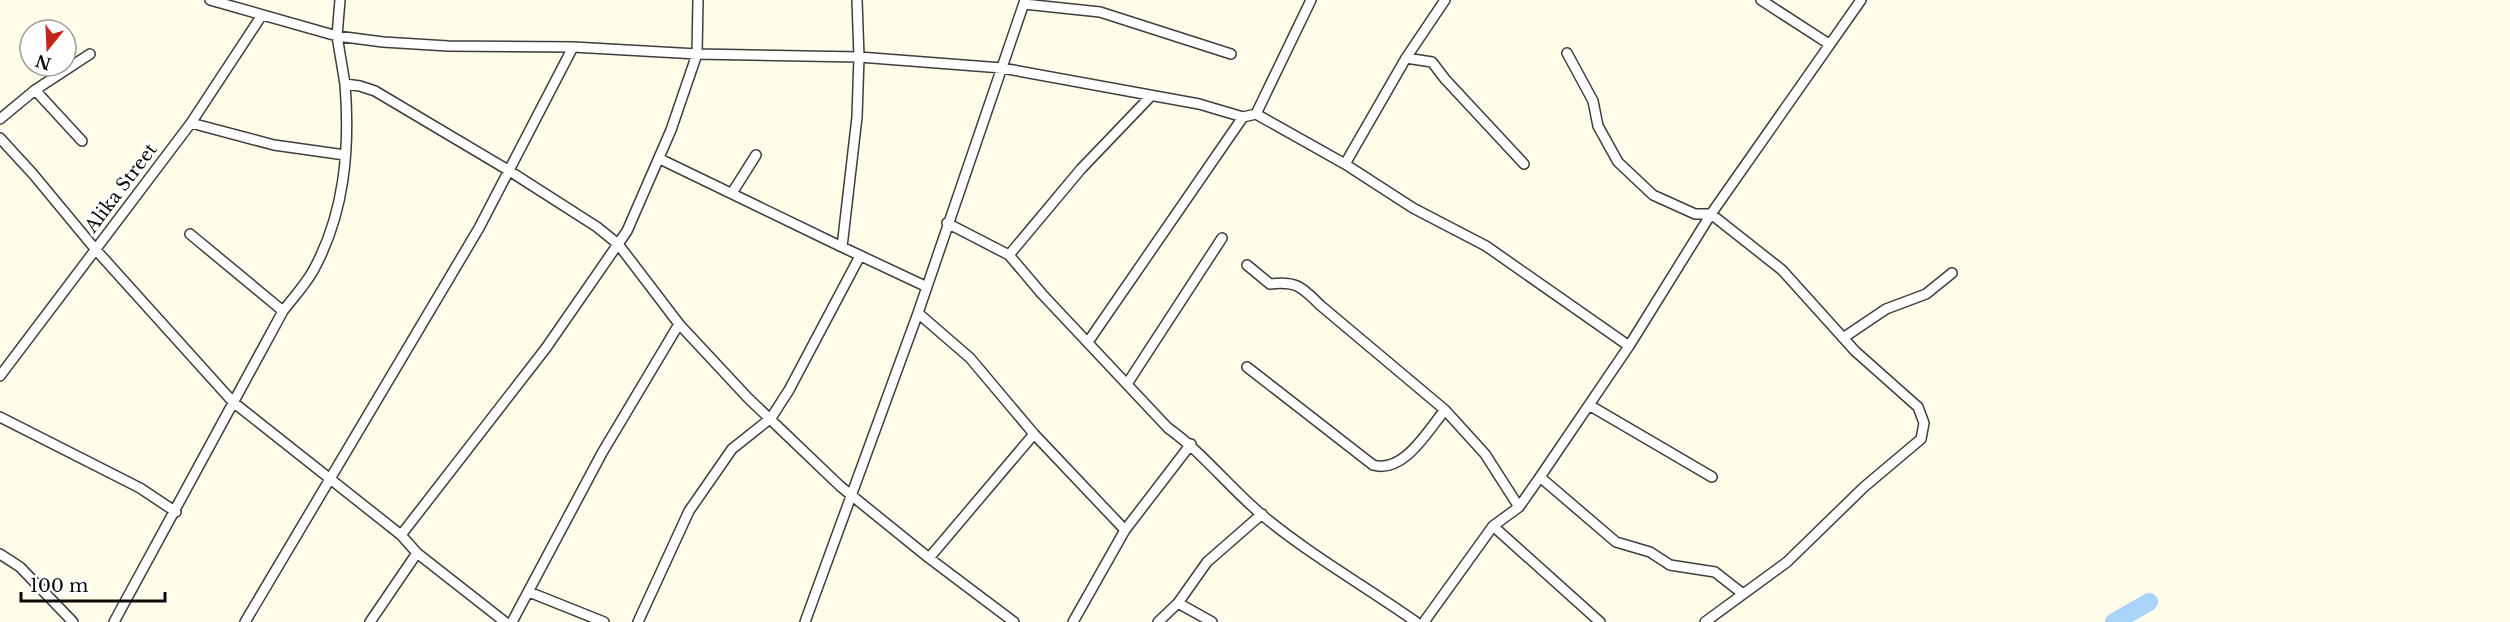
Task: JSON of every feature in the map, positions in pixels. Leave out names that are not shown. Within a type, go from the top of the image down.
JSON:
[{"type":"street","points":[[210,0],[337,36],[382,42],[448,46],[573,47],[697,54],[859,57],[1002,68],[1090,83],[1150,97],[1200,104],[1243,117],[1256,114],[1346,164],[1413,208],[1486,246],[1629,346]]},
{"type":"street","points":[[114,622],[176,512],[283,311],[313,271],[340,206],[348,123],[345,84],[337,36],[340,0]]},
{"type":"street","points":[[400,535],[546,348],[627,231],[660,159],[697,54],[698,0]]},
{"type":"street","points":[[842,247],[857,117],[859,57],[857,0]]},
{"type":"street","points":[[1256,114],[1311,0]]},
{"type":"street","points":[[1346,164],[1407,58],[1445,0]]},
{"type":"street","points":[[1761,0],[1829,44]]},
{"type":"street","points":[[1424,622],[1493,526],[1519,507],[1629,346],[1711,214],[1862,0]]},
{"type":"street","points":[[805,622],[918,313],[925,286],[1024,2],[1100,12],[1231,54]]},
{"type":"street","name":"Alika Street","points":[[0,376],[191,123],[262,15]]},
{"type":"street","points":[[245,622],[479,228],[573,47]]},
{"type":"street","points":[[1567,53],[1593,101],[1598,126],[1618,162],[1653,195],[1695,214],[1711,214],[1782,270],[1854,351],[1918,407],[1923,423],[1921,439],[1864,487],[1787,562],[1705,622]]},
{"type":"street","points":[[0,119],[35,90],[90,54]]},
{"type":"street","points":[[1407,58],[1432,62],[1444,79],[1524,164]]},
{"type":"street","points":[[345,84],[360,86],[375,92],[508,170],[597,227],[618,244],[679,324],[748,398],[852,496],[1014,622]]},
{"type":"street","points":[[35,90],[82,141]]},
{"type":"street","points":[[1009,255],[1081,169],[1150,97]]},
{"type":"street","points":[[1088,342],[1243,117]]},
{"type":"street","points":[[191,123],[274,145],[345,155]]},
{"type":"street","points":[[0,138],[96,250],[233,402],[505,622]]},
{"type":"street","points":[[732,193],[756,155]]},
{"type":"street","points":[[660,159],[925,286]]},
{"type":"street","points":[[947,223],[1009,255],[1042,294],[1168,428],[1191,444],[1262,514],[1331,565],[1416,622]]},
{"type":"street","points":[[190,234],[283,311]]},
{"type":"street","points":[[1127,384],[1222,238]]},
{"type":"street","points":[[638,622],[688,511],[732,449],[771,418],[789,390],[860,256]]},
{"type":"street","points":[[1247,265],[1270,284],[1286,282],[1302,287],[1320,305],[1444,410],[1485,454],[1519,507]]},
{"type":"street","points":[[1843,338],[1886,309],[1926,294],[1952,273]]},
{"type":"street","points":[[918,313],[970,358],[1034,434],[1125,530]]},
{"type":"street","points":[[512,622],[602,453],[679,324]]},
{"type":"street","points":[[1247,367],[1373,465],[1383,468],[1389,467],[1411,451],[1444,410]]},
{"type":"street","points":[[1589,405],[1712,477]]},
{"type":"street","points":[[0,417],[140,488],[176,512]]},
{"type":"street","points":[[929,558],[994,485],[1034,434]]},
{"type":"street","points":[[1073,622],[1125,530],[1191,444]]},
{"type":"street","points":[[1540,477],[1616,542],[1650,552],[1670,565],[1715,572],[1743,594]]},
{"type":"street","points":[[1158,622],[1178,603],[1207,562],[1262,514]]},
{"type":"street","points":[[1493,526],[1600,622]]},
{"type":"street","points":[[370,622],[417,553]]},
{"type":"street","points":[[0,554],[20,567],[73,622]]},
{"type":"street","points":[[529,592],[604,622]]},
{"type":"street","points":[[1178,603],[1212,622]]},
{"type":"waterway","points":[[2114,622],[2149,602]]}]
